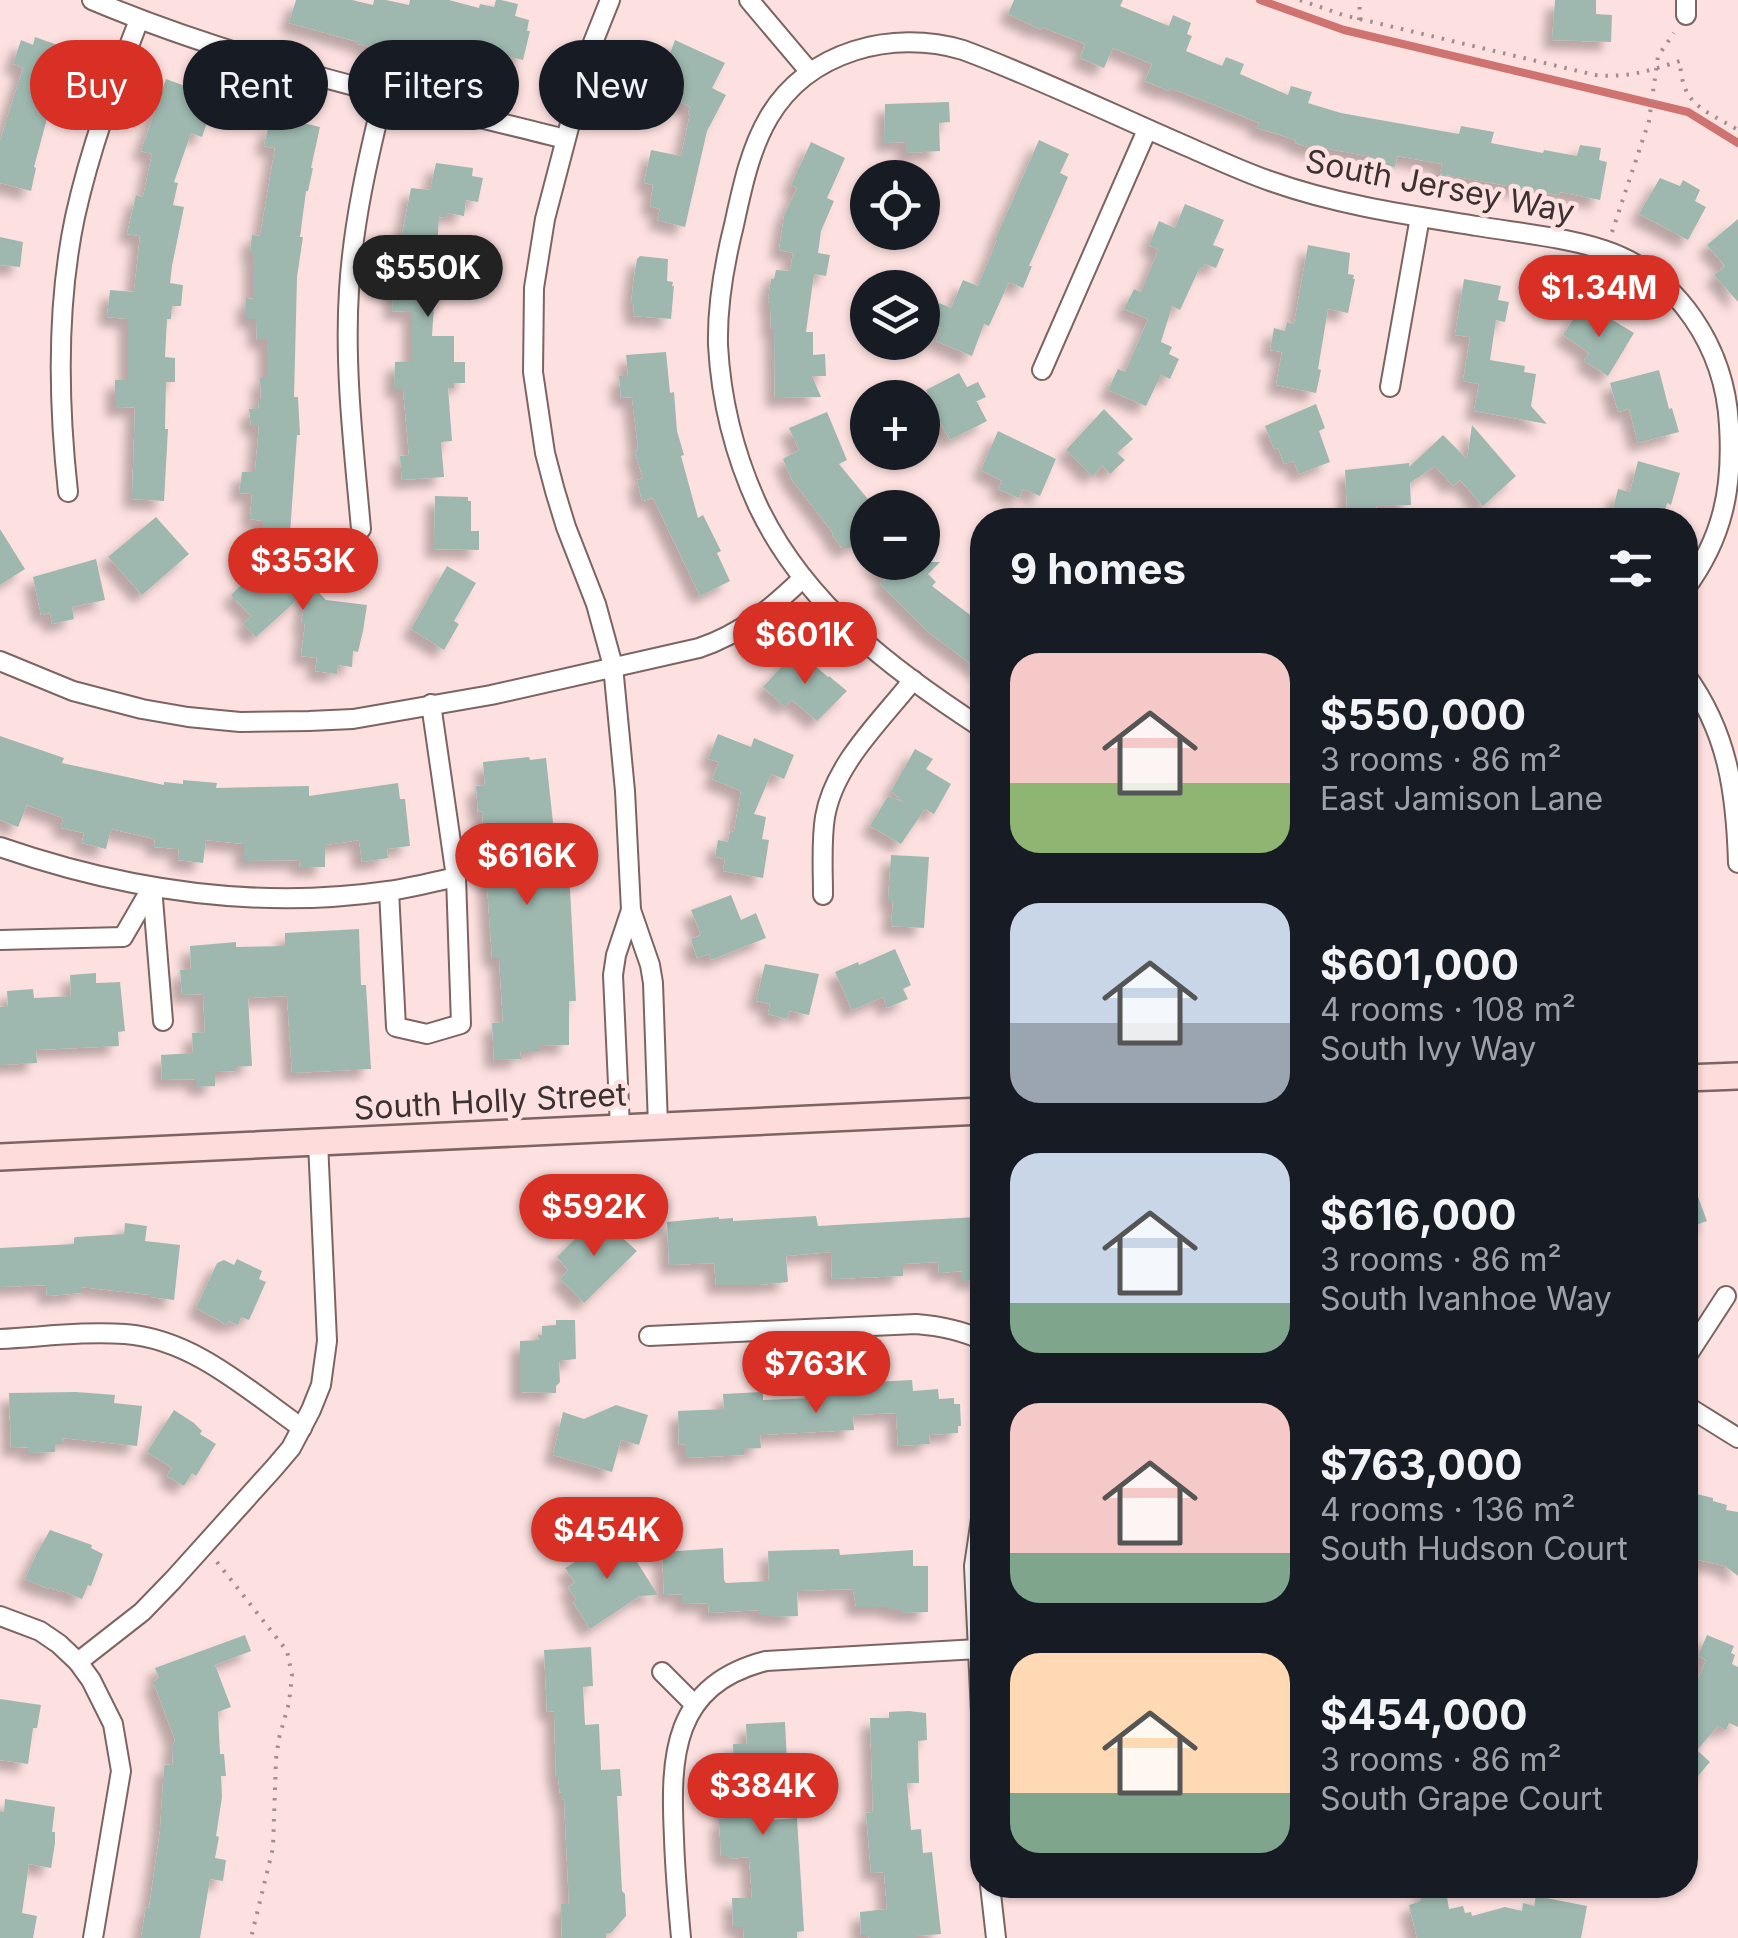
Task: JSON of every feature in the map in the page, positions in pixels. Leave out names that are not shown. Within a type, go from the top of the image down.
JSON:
[{"type":"main road","points":[[1698,1078],[1738,1076]]},
{"type":"main road","name":"South Holly Street","points":[[0,1157],[970,1112]]},
{"type":"street","points":[[92,0],[241,54],[348,83]]},
{"type":"street","points":[[610,0],[588,55],[538,252],[533,372],[544,453],[554,492],[596,604],[613,666],[631,910],[653,983],[658,1126]]},
{"type":"street","points":[[749,0],[809,71],[786,92],[758,140],[727,253],[718,314],[721,379],[734,444],[760,509],[803,578],[852,631],[912,680],[970,720]]},
{"type":"street","points":[[68,492],[60,361],[67,266],[90,158],[139,20]]},
{"type":"street","name":"South Jersey Way","points":[[809,71],[836,57],[884,44],[945,45],[1270,181],[1341,202],[1576,243],[1632,263],[1684,305],[1712,350],[1726,395],[1730,448],[1726,506],[1698,570]]},
{"type":"street","points":[[519,128],[566,140]]},
{"type":"street","points":[[361,529],[350,408],[348,294],[362,182],[375,130]]},
{"type":"street","points":[[1042,370],[1147,130]]},
{"type":"street","points":[[1390,387],[1420,217]]},
{"type":"street","points":[[0,661],[73,691],[188,717],[240,722],[353,719],[490,696],[719,641],[756,620],[803,578]]},
{"type":"street","points":[[824,894],[822,848],[833,791],[850,760],[912,680]]},
{"type":"street","points":[[1698,695],[1728,762],[1737,816],[1738,863]]},
{"type":"street","points":[[388,891],[396,1027],[427,1034],[461,1024],[456,877],[431,704]]},
{"type":"street","points":[[0,847],[53,865],[152,888],[278,899],[388,891],[456,877]]},
{"type":"street","points":[[0,940],[123,936],[152,888]]},
{"type":"street","points":[[152,888],[163,1021]]},
{"type":"street","points":[[620,1128],[613,975],[631,910]]},
{"type":"street","points":[[78,1662],[142,1612],[274,1468],[302,1428],[321,1384],[327,1342],[318,1142]]},
{"type":"street","points":[[1698,1339],[1726,1296]]},
{"type":"street","points":[[649,1336],[916,1324],[970,1334]]},
{"type":"street","points":[[0,1339],[129,1334],[156,1340],[210,1362],[302,1428]]},
{"type":"street","points":[[1698,1413],[1738,1438]]},
{"type":"street","points":[[0,1616],[40,1630],[78,1662],[113,1724],[120,1771],[93,1938]]},
{"type":"street","points":[[681,1938],[671,1786],[674,1758],[684,1724],[708,1689],[744,1667],[766,1661],[970,1649]]},
{"type":"street","points":[[662,1672],[695,1705]]},
{"type":"street","points":[[991,1898],[996,1938]]},
{"type":"path","points":[[1300,0],[1359,20],[1595,75],[1638,75],[1680,61],[1686,94],[1699,107],[1738,130]]},
{"type":"path","points":[[1359,20],[1360,0]]},
{"type":"path","points":[[1607,251],[1649,121],[1658,56],[1686,8]]},
{"type":"path","points":[[204,1545],[286,1651],[292,1674],[276,1758],[273,1848],[251,1938]]},
{"type":"building","points":[[296,0],[352,0],[373,5],[374,0],[386,0],[409,5],[410,0],[449,0],[479,8],[480,4],[494,7],[496,0],[501,0],[518,4],[515,16],[529,20],[530,31],[523,60],[519,59],[519,40],[351,40],[289,23]]},
{"type":"building","points":[[1014,0],[1123,0],[1120,6],[1169,26],[1173,15],[1191,23],[1187,34],[1192,36],[1186,51],[1222,66],[1226,57],[1244,64],[1240,74],[1288,95],[1291,86],[1312,92],[1308,103],[1341,113],[1459,134],[1461,126],[1494,132],[1491,143],[1543,153],[1544,150],[1577,156],[1580,145],[1601,148],[1599,160],[1607,162],[1600,200],[1440,174],[1442,164],[1397,156],[1395,167],[1371,162],[1372,157],[1295,143],[1296,140],[1257,128],[1259,123],[1145,81],[1152,64],[1113,48],[1104,68],[1080,58],[1085,44],[1008,14]]},
{"type":"building","points":[[1555,0],[1596,0],[1596,14],[1612,15],[1611,42],[1552,40]]},
{"type":"building","points":[[21,40],[30,44],[30,130],[44,130],[31,191],[0,183],[0,141],[23,68],[13,64]]},
{"type":"building","points":[[684,44],[725,63],[712,88],[726,95],[707,131],[685,227],[657,220],[660,209],[650,206],[653,185],[644,183],[651,150],[681,156],[690,107],[684,104]]},
{"type":"building","points":[[166,79],[183,85],[183,130],[204,130],[202,137],[191,133],[174,182],[178,183],[173,205],[184,207],[170,283],[183,285],[181,306],[172,306],[171,319],[167,319],[165,357],[175,358],[175,382],[166,382],[164,501],[132,499],[135,407],[115,408],[115,380],[128,380],[128,319],[107,317],[110,290],[134,292],[140,236],[127,234],[136,195],[143,197],[152,154],[141,151],[148,130],[163,130]]},
{"type":"building","points":[[949,102],[950,122],[939,123],[940,151],[906,153],[906,142],[884,143],[885,104]]},
{"type":"building","points":[[268,130],[319,130],[306,191],[297,277],[294,397],[298,397],[300,435],[290,533],[263,531],[263,521],[250,519],[252,494],[239,493],[242,472],[255,472],[259,426],[251,426],[249,409],[259,408],[260,378],[267,378],[267,340],[257,340],[256,319],[246,319],[246,298],[253,299],[252,235],[260,236],[275,148],[264,146]]},
{"type":"building","points":[[1039,140],[1069,154],[1060,173],[1068,177],[1023,288],[1009,282],[989,326],[984,324],[972,356],[940,343],[940,303],[951,308],[963,280],[978,286]]},
{"type":"building","points":[[811,142],[845,158],[827,198],[834,201],[821,231],[818,253],[830,255],[826,276],[814,274],[806,332],[813,332],[813,355],[825,354],[826,376],[812,376],[821,397],[775,398],[774,329],[768,302],[771,279],[776,270],[790,271],[793,253],[779,250],[784,216],[797,188],[791,185]]},
{"type":"building","points":[[436,163],[473,168],[472,176],[483,178],[478,202],[466,200],[464,216],[447,213],[446,218],[439,217],[436,266],[449,267],[448,291],[435,290],[432,336],[454,336],[454,362],[465,362],[465,383],[454,383],[454,388],[448,388],[452,441],[441,442],[444,477],[402,480],[400,456],[409,455],[403,389],[394,389],[395,362],[412,361],[412,312],[392,311],[397,245],[411,188],[430,190]]},
{"type":"building","points":[[1660,178],[1680,186],[1683,180],[1700,190],[1695,201],[1706,207],[1688,240],[1639,214]]},
{"type":"building","points":[[1185,204],[1224,220],[1213,245],[1224,249],[1216,268],[1205,264],[1203,269],[1200,267],[1180,310],[1172,306],[1161,342],[1172,347],[1169,354],[1179,359],[1170,379],[1161,375],[1146,406],[1108,390],[1118,369],[1125,372],[1148,319],[1124,309],[1134,289],[1141,292],[1151,268],[1158,249],[1149,245],[1159,221],[1175,228]]},
{"type":"building","points":[[1738,219],[1738,302],[1714,275],[1725,266],[1707,245]]},
{"type":"building","points":[[0,237],[23,242],[20,267],[0,265]]},
{"type":"building","points":[[1308,245],[1350,253],[1348,274],[1355,279],[1348,313],[1328,309],[1316,393],[1276,385],[1282,352],[1270,350],[1274,328],[1285,331],[1287,322],[1294,324]]},
{"type":"building","points":[[640,256],[668,259],[667,281],[674,286],[671,319],[633,316],[634,277]]},
{"type":"building","points":[[1464,279],[1501,286],[1498,300],[1509,302],[1505,322],[1496,320],[1490,360],[1525,366],[1524,372],[1536,374],[1531,406],[1547,424],[1474,411],[1479,384],[1463,381],[1470,337],[1455,335]]},
{"type":"building","points":[[1579,310],[1597,320],[1601,313],[1634,333],[1608,376],[1584,361],[1589,353],[1563,335]]},
{"type":"building","points":[[666,352],[670,393],[674,392],[677,431],[684,455],[681,456],[698,518],[703,515],[721,551],[717,553],[730,581],[700,596],[653,498],[642,501],[637,480],[643,478],[635,453],[638,448],[632,397],[621,398],[619,376],[628,376],[626,355]]},
{"type":"building","points":[[1659,370],[1679,432],[1638,443],[1629,409],[1618,412],[1610,383]]},
{"type":"building","points":[[959,373],[967,387],[978,382],[986,397],[975,402],[987,421],[950,440],[940,422],[940,383]]},
{"type":"building","points":[[1316,404],[1325,428],[1319,431],[1330,462],[1299,474],[1293,461],[1284,464],[1265,426]]},
{"type":"building","points":[[1104,409],[1133,439],[1117,453],[1125,460],[1110,474],[1103,466],[1092,476],[1066,450]]},
{"type":"building","points":[[827,412],[847,460],[839,464],[860,490],[850,490],[850,548],[842,548],[792,480],[783,459],[799,450],[789,428]]},
{"type":"building","points":[[1472,425],[1516,476],[1483,506],[1460,480],[1453,486],[1435,466],[1410,483],[1411,505],[1347,508],[1345,470],[1409,463],[1409,467],[1443,435],[1467,459]]},
{"type":"building","points":[[998,431],[1056,459],[1040,496],[1023,489],[1019,498],[998,489],[1002,481],[981,470]]},
{"type":"building","points":[[1638,461],[1680,473],[1671,505],[1667,503],[1666,508],[1613,508],[1618,489],[1630,492]]},
{"type":"building","points":[[435,496],[468,497],[471,531],[479,531],[479,550],[434,549]]},
{"type":"building","points":[[156,517],[189,554],[142,595],[108,557]]},
{"type":"building","points":[[0,529],[25,569],[0,585]]},
{"type":"building","points":[[279,549],[326,600],[367,605],[352,667],[338,665],[337,674],[315,671],[317,658],[301,656],[307,591],[256,637],[243,624],[251,616],[231,595]]},
{"type":"building","points":[[96,559],[105,600],[72,607],[74,619],[52,624],[50,613],[41,615],[33,577]]},
{"type":"building","points":[[447,566],[476,583],[454,621],[459,624],[444,650],[411,629]]},
{"type":"building","points":[[884,580],[934,580],[932,586],[970,615],[970,663],[928,632],[880,584]]},
{"type":"building","points":[[797,650],[847,691],[817,721],[792,700],[785,707],[763,687]]},
{"type":"building","points":[[718,734],[751,747],[754,738],[794,755],[784,779],[771,774],[754,814],[766,817],[762,839],[769,840],[763,878],[723,871],[725,859],[715,857],[718,840],[728,842],[730,831],[734,832],[741,791],[712,779],[719,762],[708,759]]},
{"type":"building","points":[[0,736],[64,758],[62,763],[164,785],[183,784],[183,780],[217,783],[216,788],[309,786],[309,796],[398,783],[400,799],[405,799],[410,846],[387,849],[388,858],[362,862],[359,840],[325,845],[325,867],[300,867],[299,860],[244,861],[244,844],[206,840],[203,863],[178,860],[179,849],[154,847],[155,839],[111,829],[106,849],[82,843],[84,833],[61,828],[63,818],[27,805],[18,827],[0,820]]},
{"type":"building","points":[[915,749],[933,759],[926,769],[951,784],[934,814],[925,809],[901,844],[870,826],[888,796],[903,802],[891,791]]},
{"type":"building","points":[[546,758],[555,841],[559,841],[563,871],[569,871],[576,1001],[569,1001],[569,1045],[540,1046],[540,1051],[520,1051],[521,1059],[494,1060],[492,1023],[503,1022],[499,958],[492,958],[482,811],[478,812],[476,786],[485,785],[483,762]]},
{"type":"building","points":[[891,855],[929,857],[924,928],[891,926]]},
{"type":"building","points":[[731,895],[741,920],[756,913],[766,938],[711,960],[709,954],[697,958],[691,939],[701,935],[691,910]]},
{"type":"building","points":[[359,929],[371,1069],[292,1073],[287,996],[248,998],[252,1066],[215,1072],[215,1086],[196,1087],[196,1079],[162,1080],[161,1055],[193,1053],[192,1033],[205,1032],[203,994],[182,995],[180,970],[191,970],[190,946],[236,942],[236,947],[285,946],[285,933]]},
{"type":"building","points":[[895,949],[911,985],[903,989],[908,999],[887,1008],[883,997],[852,1010],[835,972]]},
{"type":"building","points":[[765,964],[819,974],[809,1015],[789,1011],[787,1019],[768,1014],[770,1004],[756,1001]]},
{"type":"building","points":[[96,973],[96,983],[120,982],[125,1031],[118,1032],[119,1046],[36,1050],[37,1063],[0,1065],[0,1007],[8,1006],[7,991],[33,989],[34,998],[71,996],[70,975]]},
{"type":"building","points":[[1698,1197],[1707,1221],[1698,1224]]},
{"type":"building","points":[[598,1216],[637,1251],[584,1303],[560,1279],[568,1270],[557,1257]]},
{"type":"building","points":[[816,1216],[818,1226],[970,1217],[970,1281],[962,1281],[962,1271],[939,1273],[938,1262],[903,1264],[903,1276],[832,1279],[831,1252],[786,1256],[788,1282],[758,1285],[716,1285],[714,1263],[669,1265],[667,1222],[719,1217],[733,1221]]},
{"type":"building","points":[[125,1223],[147,1226],[145,1241],[180,1245],[174,1300],[81,1287],[81,1293],[47,1296],[46,1285],[0,1287],[0,1248],[74,1244],[76,1237],[124,1234]]},
{"type":"building","points":[[237,1259],[262,1271],[259,1279],[266,1282],[249,1320],[241,1317],[238,1325],[229,1321],[227,1325],[196,1308],[217,1263],[224,1260],[234,1265]]},
{"type":"building","points":[[556,1320],[575,1320],[576,1359],[559,1361],[556,1393],[520,1392],[520,1341],[539,1340],[542,1326],[556,1325]]},
{"type":"building","points":[[912,1380],[913,1391],[938,1389],[939,1399],[954,1398],[954,1404],[960,1404],[958,1433],[929,1435],[930,1444],[898,1446],[896,1413],[853,1415],[854,1430],[760,1435],[761,1448],[744,1449],[744,1455],[685,1458],[685,1444],[679,1445],[678,1411],[724,1409],[723,1394],[763,1392],[763,1400],[813,1398],[813,1385]]},
{"type":"building","points":[[9,1393],[115,1395],[114,1403],[142,1406],[137,1446],[62,1438],[63,1444],[55,1444],[55,1452],[28,1453],[28,1447],[11,1448]]},
{"type":"building","points":[[616,1405],[648,1415],[639,1445],[621,1440],[612,1472],[553,1455],[563,1412],[584,1419]]},
{"type":"building","points":[[174,1410],[216,1444],[196,1476],[192,1473],[184,1486],[167,1476],[172,1468],[147,1452]]},
{"type":"building","points":[[1698,1494],[1727,1505],[1726,1510],[1738,1512],[1738,1576],[1725,1566],[1698,1560]]},
{"type":"building","points":[[50,1530],[92,1545],[103,1554],[82,1599],[25,1579]]},
{"type":"building","points":[[615,1538],[624,1551],[628,1548],[658,1595],[640,1596],[590,1629],[573,1602],[576,1599],[568,1587],[575,1583],[565,1568]]},
{"type":"building","points":[[723,1548],[726,1583],[769,1581],[768,1551],[839,1549],[840,1555],[913,1550],[913,1566],[928,1566],[928,1612],[856,1607],[853,1589],[797,1591],[798,1616],[771,1617],[759,1615],[759,1610],[709,1613],[708,1603],[682,1604],[682,1594],[664,1595],[662,1552]]},
{"type":"building","points":[[245,1635],[251,1651],[215,1665],[231,1707],[218,1712],[220,1754],[224,1754],[226,1776],[221,1776],[215,1858],[226,1860],[223,1881],[210,1879],[200,1938],[141,1938],[160,1831],[164,1767],[173,1764],[175,1740],[154,1684],[159,1678],[155,1668]]},
{"type":"building","points":[[1707,1635],[1734,1646],[1731,1653],[1735,1655],[1732,1664],[1738,1667],[1738,1727],[1729,1723],[1726,1730],[1718,1726],[1698,1749],[1698,1679],[1706,1660],[1698,1656]]},
{"type":"building","points":[[591,1647],[593,1686],[583,1687],[585,1725],[599,1724],[601,1770],[620,1769],[622,1796],[617,1796],[626,1916],[611,1933],[606,1933],[606,1938],[562,1938],[561,1904],[569,1904],[564,1799],[556,1777],[554,1711],[547,1712],[544,1650]]},
{"type":"building","points":[[0,1699],[41,1705],[28,1764],[0,1760]]},
{"type":"building","points":[[889,1712],[926,1713],[927,1740],[918,1741],[919,1783],[907,1783],[911,1830],[921,1829],[923,1853],[932,1852],[941,1934],[869,1938],[861,1935],[860,1912],[887,1909],[884,1872],[871,1873],[866,1813],[873,1812],[870,1718],[889,1718]]},
{"type":"building","points":[[785,1722],[788,1783],[755,1784],[756,1821],[797,1818],[804,1931],[797,1932],[797,1938],[744,1938],[743,1927],[733,1927],[732,1898],[752,1898],[749,1857],[721,1856],[719,1819],[726,1818],[724,1769],[734,1769],[733,1744],[747,1744],[746,1724]]},
{"type":"building","points":[[1698,1751],[1710,1762],[1698,1776]]},
{"type":"building","points":[[5,1799],[55,1807],[51,1868],[29,1864],[22,1913],[37,1916],[33,1938],[0,1938],[0,1811],[4,1812]]},
{"type":"building","points":[[1422,1898],[1447,1898],[1449,1909],[1463,1906],[1465,1913],[1471,1912],[1472,1916],[1505,1907],[1522,1911],[1523,1903],[1534,1906],[1536,1898],[1587,1906],[1581,1938],[1417,1938],[1409,1905]]},
{"type":"waterway","points":[[1260,0],[1344,30],[1688,112],[1738,143]]}]
